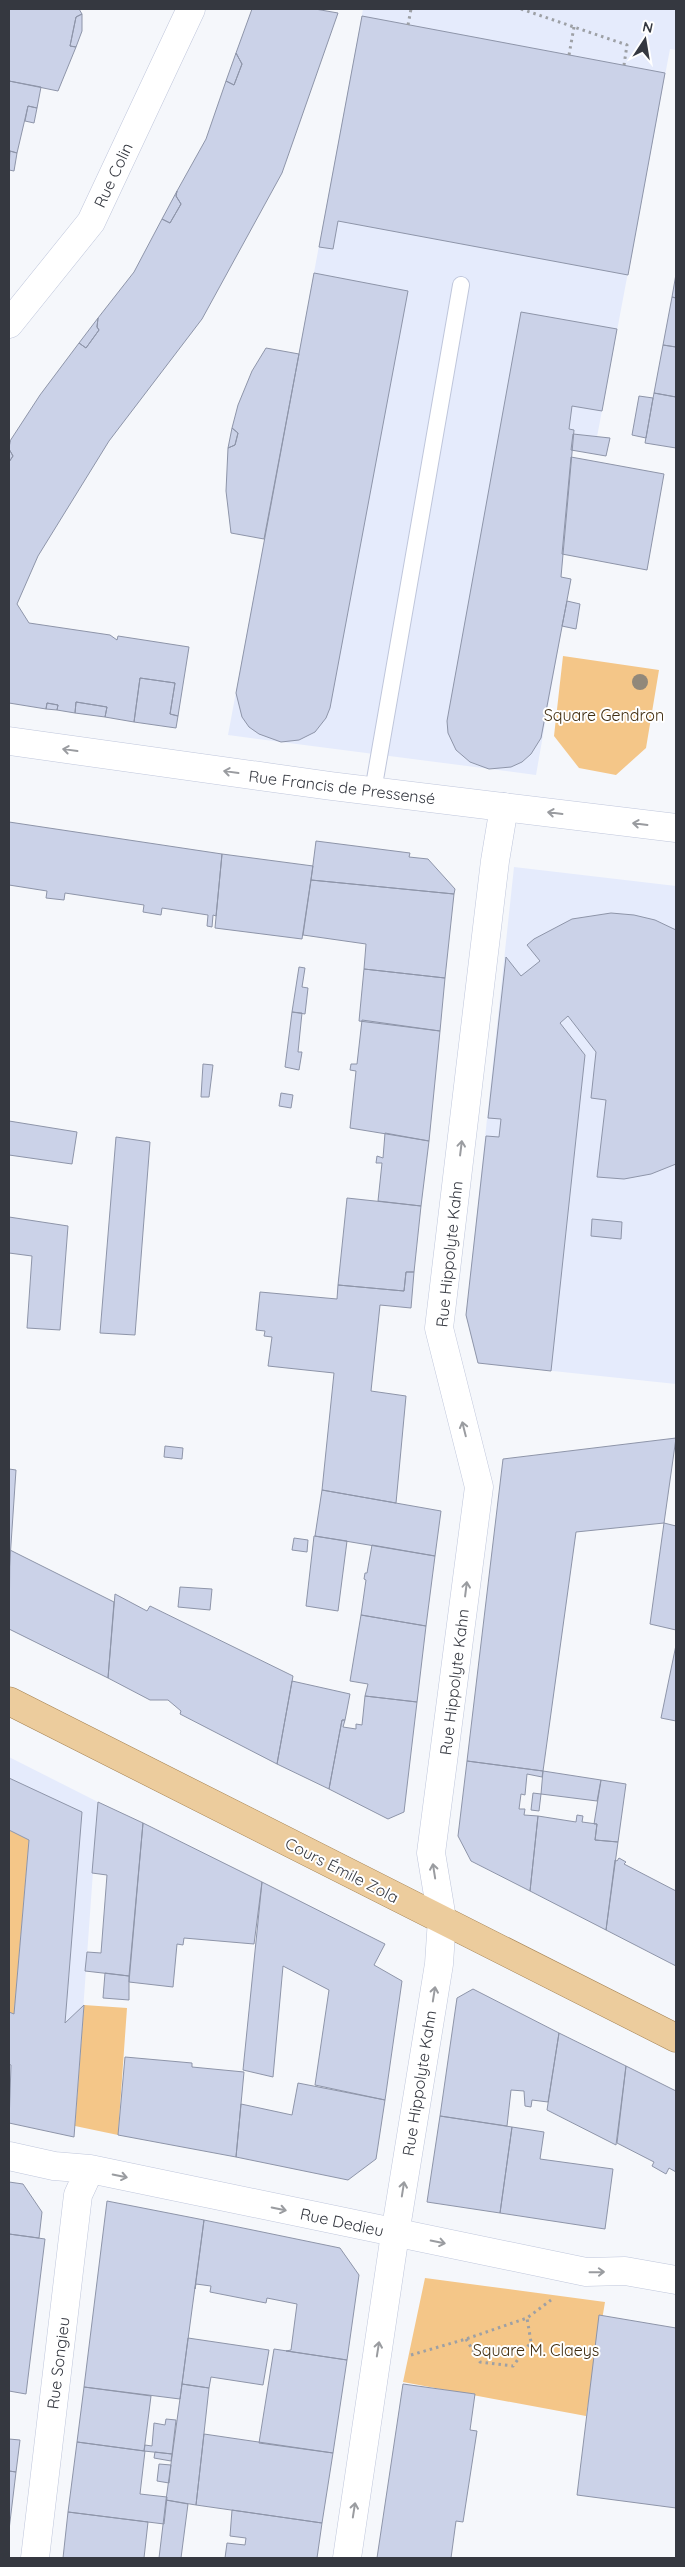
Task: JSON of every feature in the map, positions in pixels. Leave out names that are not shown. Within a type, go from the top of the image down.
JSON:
[{"type":"main road","name":"Cours Émile Zola","points":[[9,1701],[676,2038]]},
{"type":"street","name":"Rue Colin","points":[[9,324],[91,222],[191,9]]},
{"type":"street","name":"Rue Francis de Pressensé","points":[[9,741],[373,791],[676,828]]},
{"type":"street","name":"Rue Hippolyte Kahn","points":[[347,2558],[395,2234],[438,1964],[442,1919],[431,1852],[479,1487],[439,1328],[494,871],[504,806]]},
{"type":"street","name":"Rue Dedieu","points":[[9,2156],[54,2166],[90,2169],[395,2234],[586,2272],[626,2271],[676,2280]]},
{"type":"street","name":"Rue Songieu","points":[[35,2558],[78,2195],[90,2169]]},
{"type":"lane","points":[[373,791],[461,285]]},
{"type":"path","points":[[408,25],[411,9]]},
{"type":"path","points":[[521,9],[627,45],[624,65]]},
{"type":"path","points":[[569,55],[574,27]]},
{"type":"path","points":[[376,2362],[466,2339],[527,2318],[586,2272]]},
{"type":"path","points":[[466,2339],[480,2362],[513,2366],[531,2342],[527,2318]]},
{"type":"shaded area","points":[[363,9],[676,9],[676,50],[670,49],[597,437],[573,434],[561,577],[571,579],[567,601],[580,604],[576,629],[562,627],[536,775],[228,735]]},
{"type":"shaded area","points":[[514,867],[676,886],[676,1384],[478,1363],[466,1315]]},
{"type":"shaded area","points":[[9,1757],[98,1802],[74,2137],[9,2121]]},
{"type":"green space","name":"Square Gendron","points":[[563,656],[659,670],[646,748],[616,775],[579,768],[554,736]]},
{"type":"green space","points":[[9,1830],[29,1840],[14,2014],[9,2012]]},
{"type":"green space","points":[[84,2005],[127,2008],[118,2135],[75,2126]]},
{"type":"green space","name":"Square M. Claeys","points":[[425,2278],[605,2302],[586,2416],[403,2382]]},
{"type":"building","points":[[9,9],[79,9],[82,14],[76,17],[70,46],[76,47],[58,91],[9,81]]},
{"type":"building","points":[[252,9],[315,9],[338,13],[282,173],[202,319],[109,441],[38,556],[17,604],[29,623],[110,635],[117,640],[118,636],[189,647],[178,716],[170,714],[175,683],[140,678],[134,722],[105,717],[107,707],[76,702],[75,713],[57,710],[58,705],[47,703],[46,709],[9,703],[9,462],[13,456],[9,449],[10,441],[40,395],[79,343],[86,348],[99,330],[97,327],[98,318],[134,272],[162,219],[170,223],[181,204],[176,196],[177,191],[206,139],[226,81],[234,85],[242,64],[236,53]]},
{"type":"building","points":[[82,14],[82,31],[76,47],[70,46],[76,17]]},
{"type":"building","points":[[362,16],[665,73],[628,275],[338,221],[333,249],[319,247]]},
{"type":"building","points":[[236,53],[242,64],[234,85],[226,81]]},
{"type":"building","points":[[9,81],[41,87],[37,108],[28,106],[17,153],[10,151],[9,156]]},
{"type":"building","points":[[28,106],[37,108],[34,123],[25,121]]},
{"type":"building","points":[[10,151],[17,153],[14,171],[9,170]]},
{"type":"building","points":[[177,191],[176,196],[181,204],[170,223],[162,219]]},
{"type":"building","points":[[314,273],[408,291],[330,708],[326,718],[315,732],[299,740],[281,742],[259,734],[249,727],[242,717],[236,693]]},
{"type":"building","points":[[676,274],[676,298],[672,297]]},
{"type":"building","points":[[672,297],[676,298],[676,347],[663,345]]},
{"type":"building","points":[[521,312],[617,329],[602,411],[572,406],[569,429],[574,430],[561,577],[571,579],[541,738],[531,754],[522,762],[511,767],[489,769],[470,762],[456,750],[448,733],[447,721]]},
{"type":"building","points":[[98,318],[97,327],[99,330],[86,348],[79,343]]},
{"type":"building","points":[[663,345],[676,347],[676,397],[654,393]]},
{"type":"building","points":[[266,348],[299,354],[264,539],[231,533],[226,491],[228,448],[235,445],[238,433],[232,428],[238,405],[252,371]]},
{"type":"building","points":[[654,393],[676,397],[676,448],[645,443]]},
{"type":"building","points":[[639,396],[653,398],[646,438],[632,435]]},
{"type":"building","points":[[232,428],[238,433],[235,445],[228,448]]},
{"type":"building","points":[[573,434],[610,438],[606,456],[571,450]]},
{"type":"building","points":[[9,449],[13,456],[9,462]]},
{"type":"building","points":[[571,457],[664,474],[647,570],[562,554]]},
{"type":"building","points":[[567,601],[580,604],[576,629],[562,626]]},
{"type":"building","points":[[140,678],[175,683],[170,714],[178,716],[176,728],[134,722]]},
{"type":"building","points":[[76,702],[107,707],[105,717],[75,713]]},
{"type":"building","points":[[47,703],[58,705],[57,710],[46,709]]},
{"type":"building","points":[[9,822],[222,854],[216,916],[213,915],[212,927],[207,926],[208,915],[162,908],[161,915],[143,912],[144,905],[65,893],[64,900],[46,898],[47,891],[9,885]]},
{"type":"building","points":[[316,841],[410,853],[409,857],[428,859],[455,889],[454,894],[311,880]]},
{"type":"building","points":[[222,854],[313,866],[302,939],[215,928]]},
{"type":"building","points":[[311,880],[454,894],[445,978],[364,969],[366,944],[303,935]]},
{"type":"building","points":[[611,913],[634,915],[655,920],[676,930],[676,1164],[651,1174],[624,1179],[597,1177],[606,1100],[591,1098],[596,1052],[568,1016],[560,1023],[585,1055],[551,1371],[478,1363],[466,1315],[486,1136],[499,1137],[501,1119],[488,1118],[506,957],[521,976],[540,961],[527,945],[534,939],[572,919]]},
{"type":"building","points":[[299,967],[305,968],[302,987],[308,988],[305,1014],[292,1012]]},
{"type":"building","points":[[364,969],[445,978],[440,1031],[359,1021]]},
{"type":"building","points":[[292,1012],[302,1013],[298,1052],[302,1052],[299,1070],[285,1067]]},
{"type":"building","points":[[362,1020],[440,1031],[429,1141],[350,1128],[356,1071],[350,1070],[351,1064],[357,1064]]},
{"type":"building","points":[[203,1064],[213,1065],[209,1097],[201,1097]]},
{"type":"building","points":[[281,1093],[293,1095],[291,1108],[279,1106]]},
{"type":"building","points":[[9,1121],[77,1132],[72,1164],[9,1155]]},
{"type":"building","points":[[385,1133],[429,1141],[421,1206],[378,1201],[382,1163],[376,1163],[377,1156],[383,1158]]},
{"type":"building","points":[[116,1137],[150,1142],[135,1335],[100,1333]]},
{"type":"building","points":[[347,1198],[421,1206],[414,1272],[406,1272],[404,1291],[338,1285]]},
{"type":"building","points":[[9,1217],[68,1226],[60,1330],[27,1328],[32,1256],[9,1253]]},
{"type":"building","points":[[592,1219],[622,1222],[621,1239],[591,1236]]},
{"type":"building","points":[[406,1272],[414,1272],[411,1308],[380,1305],[371,1391],[406,1396],[396,1503],[322,1490],[334,1373],[268,1366],[272,1337],[264,1336],[265,1331],[256,1330],[260,1292],[337,1299],[338,1285],[404,1291]]},
{"type":"building","points":[[676,1438],[664,1523],[576,1532],[543,1771],[467,1761],[503,1459]]},
{"type":"building","points":[[165,1446],[183,1448],[182,1459],[164,1457]]},
{"type":"building","points":[[9,1469],[16,1470],[9,1574]]},
{"type":"building","points":[[322,1490],[441,1511],[435,1556],[315,1536]]},
{"type":"building","points":[[664,1523],[676,1526],[676,1630],[650,1624]]},
{"type":"building","points":[[314,1536],[347,1541],[338,1611],[306,1606]]},
{"type":"building","points":[[294,1538],[308,1540],[307,1552],[292,1550]]},
{"type":"building","points":[[372,1545],[435,1556],[426,1626],[361,1615],[366,1580],[364,1579],[365,1573],[367,1573]]},
{"type":"building","points":[[10,1550],[114,1602],[108,1678],[9,1629]]},
{"type":"building","points":[[180,1587],[212,1589],[210,1610],[178,1607]]},
{"type":"building","points":[[115,1594],[147,1611],[150,1606],[293,1676],[277,1764],[180,1714],[181,1711],[168,1700],[150,1700],[108,1678]]},
{"type":"building","points":[[361,1615],[426,1626],[417,1702],[365,1696],[368,1684],[350,1681]]},
{"type":"building","points":[[676,1645],[676,1721],[661,1718]]},
{"type":"building","points":[[292,1681],[350,1694],[345,1720],[342,1720],[329,1789],[277,1764]]},
{"type":"building","points":[[365,1696],[417,1702],[404,1812],[388,1819],[329,1789],[342,1720],[345,1720],[343,1727],[356,1729],[356,1724],[362,1725]]},
{"type":"building","points":[[467,1761],[543,1771],[542,1777],[527,1774],[525,1795],[521,1794],[519,1809],[525,1809],[524,1815],[538,1816],[530,1891],[471,1861],[458,1836]]},
{"type":"building","points":[[543,1771],[601,1780],[597,1801],[541,1794]]},
{"type":"building","points":[[9,1778],[82,1812],[65,2023],[84,2005],[74,2137],[9,2123],[11,2065],[9,2064],[9,2012],[14,2014],[29,1840],[9,1830]]},
{"type":"building","points":[[601,1780],[626,1784],[618,1842],[595,1840],[597,1824],[594,1824]]},
{"type":"building","points":[[533,1793],[541,1794],[539,1811],[531,1810]]},
{"type":"building","points":[[98,1802],[143,1823],[129,1976],[85,1971],[87,1952],[101,1953],[107,1875],[92,1873]]},
{"type":"building","points":[[577,1815],[583,1816],[582,1822],[597,1824],[595,1840],[618,1842],[606,1930],[530,1891],[538,1816],[576,1822]]},
{"type":"building","points":[[143,1823],[262,1882],[254,1944],[184,1938],[183,1945],[177,1944],[173,1987],[129,1982]]},
{"type":"building","points":[[619,1858],[626,1862],[624,1864],[676,1891],[676,1966],[606,1930],[615,1860],[617,1861]]},
{"type":"building","points":[[262,1882],[385,1944],[374,1965],[402,1981],[385,2100],[315,2085],[329,1990],[283,1966],[273,2077],[243,2070]]},
{"type":"building","points":[[105,1973],[129,1976],[129,2000],[103,1998]]},
{"type":"building","points":[[473,1989],[559,2033],[548,2102],[532,2100],[531,2107],[525,2106],[524,2091],[511,2090],[507,2126],[440,2116],[457,1998]]},
{"type":"building","points":[[559,2033],[626,2066],[616,2145],[547,2110]]},
{"type":"building","points":[[125,2057],[192,2063],[192,2067],[244,2072],[236,2157],[118,2135]]},
{"type":"building","points":[[626,2066],[676,2091],[676,2172],[669,2168],[666,2174],[652,2166],[654,2162],[617,2143]]},
{"type":"building","points":[[298,2083],[385,2100],[376,2159],[348,2180],[236,2157],[241,2104],[292,2115]]},
{"type":"building","points":[[440,2116],[512,2127],[500,2213],[427,2202]]},
{"type":"building","points":[[512,2127],[544,2132],[540,2159],[613,2169],[605,2229],[500,2213]]},
{"type":"building","points":[[9,2182],[23,2184],[42,2212],[39,2238],[9,2234]]},
{"type":"building","points":[[107,2201],[204,2220],[180,2399],[84,2387]]},
{"type":"building","points":[[204,2220],[340,2248],[359,2275],[347,2360],[286,2351],[291,2350],[297,2304],[267,2298],[266,2303],[210,2292],[211,2286],[196,2284],[195,2289]]},
{"type":"building","points":[[9,2234],[45,2239],[26,2394],[9,2391]]},
{"type":"building","points":[[599,2315],[676,2328],[676,2508],[577,2495]]},
{"type":"building","points":[[188,2338],[269,2350],[263,2385],[211,2377],[209,2388],[182,2384]]},
{"type":"building","points":[[274,2349],[347,2360],[333,2453],[259,2443]]},
{"type":"building","points":[[182,2384],[209,2388],[196,2505],[166,2500]]},
{"type":"building","points":[[403,2384],[475,2394],[470,2430],[477,2431],[463,2522],[456,2521],[451,2558],[377,2558]]},
{"type":"building","points":[[84,2387],[151,2396],[144,2451],[77,2442]]},
{"type":"building","points":[[166,2419],[176,2420],[172,2454],[144,2451],[145,2445],[152,2446],[154,2423],[165,2425]]},
{"type":"building","points":[[204,2434],[333,2453],[322,2523],[196,2505]]},
{"type":"building","points":[[9,2439],[20,2440],[16,2472],[9,2471]]},
{"type":"building","points":[[77,2442],[145,2451],[140,2494],[167,2497],[164,2524],[68,2512]]},
{"type":"building","points":[[155,2452],[172,2454],[171,2461],[154,2458]]},
{"type":"building","points":[[159,2464],[171,2465],[169,2483],[157,2481]]},
{"type":"building","points":[[9,2471],[16,2472],[9,2530]]},
{"type":"building","points":[[166,2500],[188,2504],[181,2558],[159,2558]]},
{"type":"building","points":[[232,2510],[322,2523],[317,2558],[225,2558],[227,2543],[245,2545],[246,2538],[230,2536]]},
{"type":"building","points":[[68,2512],[148,2522],[144,2558],[63,2558]]}]
